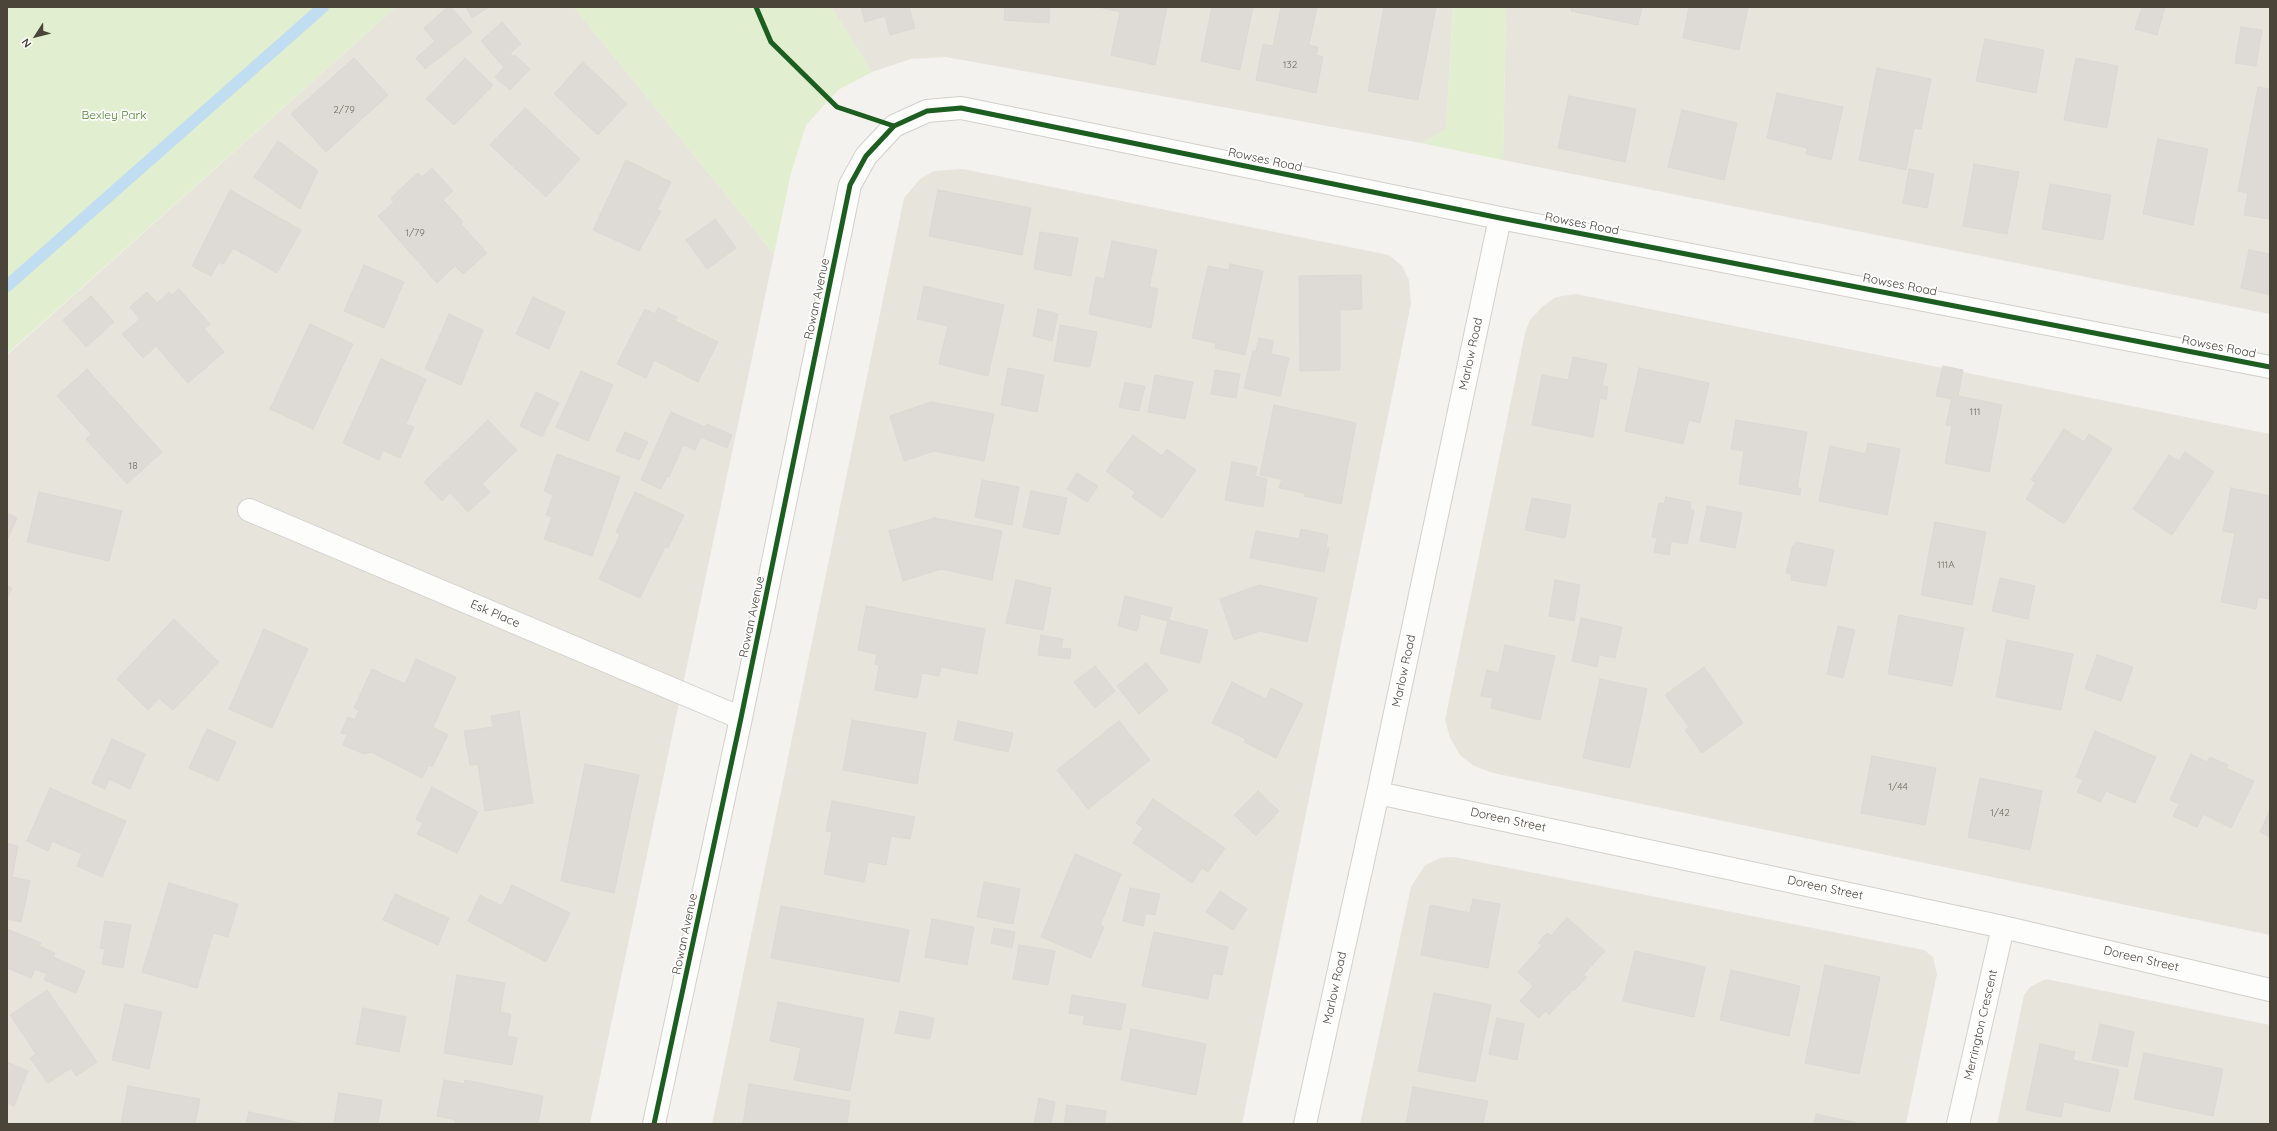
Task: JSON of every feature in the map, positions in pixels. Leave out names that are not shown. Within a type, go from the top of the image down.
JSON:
[{"type":"street","name":"Rowses Road","points":[[894,126],[927,111],[961,108],[1500,218],[2270,367]]},
{"type":"street","name":"Rowan Avenue","points":[[654,1124],[741,718],[850,185],[866,156],[894,126]]},
{"type":"street","name":"Marlow Road","points":[[1305,1124],[1378,792],[1500,218]]},
{"type":"street","name":"Esk Place","points":[[249,510],[741,718]]},
{"type":"street","name":"Doreen Street","points":[[1378,792],[2003,927],[2270,990]]},
{"type":"street","name":"Merrington Crescent","points":[[1958,1124],[2003,927]]},
{"type":"shaded area","points":[[396,7],[574,7],[774,254],[590,1124],[7,1124],[7,355]]},
{"type":"shaded area","points":[[831,7],[1453,7],[1446,130],[1421,143],[946,57],[911,59],[872,72]]},
{"type":"shaded area","points":[[1506,7],[2270,7],[2270,314],[1503,160]]},
{"type":"shaded area","points":[[963,169],[1389,255],[1402,266],[1409,280],[1411,304],[1242,1124],[712,1124],[904,198],[920,179],[934,171]]},
{"type":"shaded area","points":[[1576,294],[2270,434],[2270,935],[1493,773],[1474,766],[1460,755],[1450,738],[1445,720],[1525,333],[1530,320],[1543,306],[1556,297]]},
{"type":"shaded area","points":[[1454,857],[1924,950],[1933,957],[1937,974],[1906,1124],[1360,1124],[1411,887],[1425,865],[1440,858]]},
{"type":"shaded area","points":[[2046,979],[2270,1025],[2270,1124],[1997,1124],[2024,995],[2030,987]]},
{"type":"green space","name":"Bexley Park","points":[[7,7],[396,7],[7,354]]},
{"type":"green space","points":[[574,7],[831,7],[872,72],[838,90],[806,125],[791,173],[774,254]]},
{"type":"green space","points":[[1453,7],[1506,7],[1503,160],[1421,143],[1446,130]]},
{"type":"building","points":[[448,7],[451,7],[472,32],[425,69],[416,58],[435,41],[424,28]]},
{"type":"building","points":[[466,7],[489,7],[472,18]]},
{"type":"building","points":[[861,7],[909,7],[915,28],[890,35],[885,16],[865,22]]},
{"type":"building","points":[[1005,7],[1050,7],[1049,23],[1004,20]]},
{"type":"building","points":[[1099,7],[1167,7],[1155,65],[1111,55],[1120,12]]},
{"type":"building","points":[[1212,7],[1253,7],[1240,70],[1201,61]]},
{"type":"building","points":[[1281,7],[1317,7],[1309,45],[1318,47],[1316,55],[1323,57],[1316,93],[1256,80],[1263,44],[1273,46]]},
{"type":"building","points":[[1384,7],[1436,7],[1418,100],[1368,91]]},
{"type":"building","points":[[1572,7],[1642,7],[1638,25],[1571,11]]},
{"type":"building","points":[[1689,7],[1748,7],[1739,50],[1683,38]]},
{"type":"building","points":[[2142,7],[2165,7],[2157,35],[2135,29]]},
{"type":"building","points":[[502,22],[521,44],[510,53],[514,57],[515,55],[530,69],[510,90],[495,77],[504,67],[481,41]]},
{"type":"building","points":[[2241,27],[2262,30],[2256,66],[2235,63]]},
{"type":"building","points":[[1985,39],[2044,50],[2036,93],[1976,81]]},
{"type":"building","points":[[354,58],[388,95],[326,152],[291,114]]},
{"type":"building","points":[[465,58],[493,85],[454,125],[426,99]]},
{"type":"building","points":[[2076,58],[2118,66],[2107,128],[2064,120]]},
{"type":"building","points":[[583,62],[627,104],[598,135],[554,94]]},
{"type":"building","points":[[1877,68],[1931,79],[1921,129],[1914,128],[1906,170],[1859,160]]},
{"type":"building","points":[[2258,87],[2270,89],[2270,219],[2244,215],[2248,193],[2238,191]]},
{"type":"building","points":[[1777,93],[1843,107],[1831,160],[1806,154],[1807,148],[1767,138]]},
{"type":"building","points":[[1569,96],[1636,109],[1625,162],[1558,148]]},
{"type":"building","points":[[525,108],[580,159],[546,197],[490,145]]},
{"type":"building","points":[[1682,110],[1737,123],[1724,180],[1668,167]]},
{"type":"building","points":[[2158,139],[2208,149],[2193,225],[2143,214]]},
{"type":"building","points":[[278,141],[318,171],[300,209],[254,177]]},
{"type":"building","points":[[626,160],[671,182],[657,210],[661,211],[639,251],[593,230]]},
{"type":"building","points":[[1974,164],[2019,172],[2007,234],[1963,226]]},
{"type":"building","points":[[432,168],[453,191],[443,200],[463,222],[461,224],[487,253],[463,274],[455,266],[437,283],[378,216],[394,202],[391,198],[418,173],[422,177]]},
{"type":"building","points":[[1909,169],[1934,174],[1927,208],[1903,203]]},
{"type":"building","points":[[2050,184],[2111,195],[2103,240],[2042,229]]},
{"type":"building","points":[[230,190],[301,230],[277,273],[233,248],[223,264],[219,262],[211,276],[192,266]]},
{"type":"building","points":[[938,190],[1031,208],[1022,255],[929,236]]},
{"type":"building","points":[[715,219],[736,248],[707,269],[686,240]]},
{"type":"building","points":[[1040,232],[1078,238],[1071,276],[1034,269]]},
{"type":"building","points":[[1112,241],[1157,250],[1149,287],[1158,289],[1151,328],[1089,314],[1096,277],[1104,279]]},
{"type":"building","points":[[2249,250],[2270,254],[2270,295],[2241,288]]},
{"type":"building","points":[[1230,264],[1263,271],[1245,355],[1215,348],[1216,343],[1192,338],[1208,266],[1229,270]]},
{"type":"building","points":[[364,265],[404,282],[384,328],[344,311]]},
{"type":"building","points":[[1361,275],[1362,309],[1340,310],[1340,370],[1300,371],[1299,276]]},
{"type":"building","points":[[924,286],[1004,305],[988,376],[939,364],[948,326],[917,319]]},
{"type":"building","points":[[179,289],[210,324],[204,329],[224,352],[188,383],[156,346],[143,358],[122,334],[140,319],[130,307],[147,292],[157,303],[169,292],[172,295]]},
{"type":"building","points":[[91,296],[114,322],[86,347],[63,320]]},
{"type":"building","points":[[533,297],[565,312],[549,349],[516,334]]},
{"type":"building","points":[[658,308],[677,317],[675,321],[718,342],[698,382],[654,360],[646,378],[617,364],[645,309],[655,314]]},
{"type":"building","points":[[1038,309],[1058,314],[1052,341],[1033,336]]},
{"type":"building","points":[[449,314],[483,330],[461,385],[425,369]]},
{"type":"building","points":[[310,324],[353,344],[313,429],[270,409]]},
{"type":"building","points":[[1060,325],[1097,332],[1090,367],[1054,361]]},
{"type":"building","points":[[1259,338],[1273,341],[1271,354],[1289,358],[1280,396],[1244,388],[1253,351],[1256,351]]},
{"type":"building","points":[[1573,357],[1607,364],[1602,386],[1608,387],[1606,400],[1600,398],[1593,437],[1532,425],[1542,375],[1568,380]]},
{"type":"building","points":[[381,359],[426,379],[406,424],[414,427],[400,458],[383,450],[379,460],[343,443]]},
{"type":"building","points":[[1943,366],[1963,370],[1958,396],[2002,405],[1989,472],[1945,463],[1952,426],[1946,425],[1952,399],[1936,396]]},
{"type":"building","points":[[1008,368],[1044,375],[1037,412],[1001,405]]},
{"type":"building","points":[[1639,368],[1709,383],[1700,423],[1689,420],[1683,444],[1625,431]]},
{"type":"building","points":[[87,369],[162,452],[127,484],[86,439],[91,434],[57,396]]},
{"type":"building","points":[[1215,370],[1240,374],[1236,398],[1211,394]]},
{"type":"building","points":[[581,371],[613,385],[588,441],[556,427]]},
{"type":"building","points":[[1155,375],[1193,382],[1185,419],[1148,412]]},
{"type":"building","points":[[1125,383],[1145,386],[1139,411],[1119,407]]},
{"type":"building","points":[[536,392],[559,403],[542,437],[520,426]]},
{"type":"building","points":[[931,402],[994,414],[984,461],[934,451],[904,461],[890,416]]},
{"type":"building","points":[[1274,405],[1356,423],[1341,504],[1304,496],[1305,493],[1279,488],[1282,479],[1260,475]]},
{"type":"building","points":[[671,412],[705,427],[707,424],[732,435],[727,448],[701,437],[695,450],[683,445],[669,477],[667,476],[661,489],[641,480]]},
{"type":"building","points":[[488,420],[517,450],[482,484],[490,492],[468,512],[450,493],[442,501],[424,482]]},
{"type":"building","points":[[1736,420],[1807,432],[1797,488],[1801,488],[1800,495],[1739,484],[1744,451],[1731,449]]},
{"type":"building","points":[[2064,429],[2084,442],[2089,434],[2112,449],[2064,524],[2026,499],[2036,482],[2031,480]]},
{"type":"building","points":[[625,432],[648,442],[639,460],[616,451]]},
{"type":"building","points":[[1133,435],[1162,456],[1167,449],[1196,470],[1162,518],[1132,497],[1135,492],[1106,471]]},
{"type":"building","points":[[1868,443],[1900,449],[1887,515],[1819,501],[1830,446],[1866,454]]},
{"type":"building","points":[[2185,452],[2214,472],[2172,535],[2133,509],[2169,455],[2179,461]]},
{"type":"building","points":[[557,454],[620,477],[592,556],[544,539],[552,517],[546,515],[553,495],[544,491]]},
{"type":"building","points":[[1232,462],[1257,467],[1255,476],[1267,479],[1263,507],[1225,500]]},
{"type":"building","points":[[1077,473],[1098,486],[1087,502],[1067,489]]},
{"type":"building","points":[[982,480],[1019,487],[1012,525],[975,517]]},
{"type":"building","points":[[2231,488],[2270,496],[2270,599],[2258,597],[2256,609],[2221,602],[2235,533],[2223,531]]},
{"type":"building","points":[[1031,491],[1067,498],[1059,535],[1023,527]]},
{"type":"building","points":[[39,492],[122,511],[109,561],[27,542]]},
{"type":"building","points":[[635,492],[684,515],[668,548],[665,547],[640,598],[599,579],[620,535],[616,532]]},
{"type":"building","points":[[1666,497],[1691,502],[1690,509],[1694,511],[1687,544],[1671,541],[1669,555],[1654,552],[1657,538],[1652,537],[1659,503],[1664,504]]},
{"type":"building","points":[[1532,498],[1571,505],[1565,538],[1525,530]]},
{"type":"building","points":[[1707,506],[1742,513],[1735,548],[1700,541]]},
{"type":"building","points":[[7,513],[17,518],[7,540]]},
{"type":"building","points":[[935,518],[1002,531],[992,580],[941,569],[903,581],[889,531]]},
{"type":"building","points":[[1935,522],[1986,532],[1972,605],[1921,595]]},
{"type":"building","points":[[1301,529],[1328,535],[1326,547],[1329,548],[1324,572],[1250,558],[1256,531],[1299,539]]},
{"type":"building","points":[[1796,542],[1834,550],[1826,586],[1791,580],[1792,575],[1786,573],[1793,545],[1795,545]]},
{"type":"building","points":[[2000,578],[2035,586],[2028,619],[1992,611]]},
{"type":"building","points":[[1016,580],[1051,588],[1043,630],[1006,623]]},
{"type":"building","points":[[1555,580],[1580,585],[1574,621],[1549,616]]},
{"type":"building","points":[[1259,585],[1317,598],[1307,642],[1260,631],[1234,640],[1220,599]]},
{"type":"building","points":[[7,586],[12,588],[7,599]]},
{"type":"building","points":[[1125,596],[1172,608],[1169,620],[1208,630],[1200,663],[1160,653],[1168,621],[1141,614],[1137,631],[1118,626]]},
{"type":"building","points":[[866,606],[985,629],[977,674],[941,667],[939,676],[922,673],[917,698],[875,690],[879,665],[875,664],[877,654],[858,650]]},
{"type":"building","points":[[1899,615],[1964,628],[1952,686],[1888,674]]},
{"type":"building","points":[[1581,618],[1622,627],[1615,658],[1599,655],[1597,667],[1572,661]]},
{"type":"building","points":[[174,619],[219,662],[173,710],[159,698],[148,710],[117,679]]},
{"type":"building","points":[[1838,626],[1855,630],[1843,678],[1827,674]]},
{"type":"building","points":[[264,629],[308,649],[272,728],[229,709]]},
{"type":"building","points":[[1041,635],[1063,639],[1061,648],[1071,649],[1070,659],[1038,655]]},
{"type":"building","points":[[2007,640],[2073,654],[2061,710],[1996,697]]},
{"type":"building","points":[[1505,645],[1555,656],[1540,720],[1491,708],[1493,698],[1481,696],[1487,670],[1499,673]]},
{"type":"building","points":[[2097,655],[2133,667],[2121,701],[2085,689]]},
{"type":"building","points":[[416,659],[456,677],[433,727],[448,735],[432,767],[429,765],[422,778],[371,752],[364,754],[343,745],[347,735],[341,733],[348,717],[355,720],[359,710],[354,708],[372,669],[405,684]]},
{"type":"building","points":[[1146,663],[1168,690],[1139,714],[1117,686]]},
{"type":"building","points":[[1095,666],[1115,691],[1095,708],[1074,682]]},
{"type":"building","points":[[1704,667],[1743,723],[1702,753],[1685,730],[1689,727],[1665,695]]},
{"type":"building","points":[[1600,679],[1647,689],[1630,768],[1583,758]]},
{"type":"building","points":[[1232,682],[1266,699],[1271,688],[1303,704],[1276,758],[1244,742],[1246,739],[1212,723]]},
{"type":"building","points":[[519,711],[533,803],[485,811],[478,764],[470,765],[464,731],[493,727],[491,716]]},
{"type":"building","points":[[852,720],[926,733],[917,784],[843,770]]},
{"type":"building","points":[[958,721],[1013,733],[1008,752],[954,740]]},
{"type":"building","points":[[1119,721],[1150,760],[1088,809],[1057,770]]},
{"type":"building","points":[[207,729],[236,742],[218,781],[189,768]]},
{"type":"building","points":[[2095,731],[2156,757],[2135,803],[2106,791],[2101,802],[2077,792],[2083,780],[2076,777]]},
{"type":"building","points":[[112,739],[145,754],[130,789],[109,779],[105,789],[92,783]]},
{"type":"building","points":[[2191,754],[2207,762],[2210,757],[2228,765],[2226,768],[2254,781],[2231,828],[2203,814],[2197,827],[2173,816],[2179,804],[2170,800]]},
{"type":"building","points":[[1872,756],[1936,768],[1925,825],[1861,813]]},
{"type":"building","points":[[585,764],[639,775],[614,893],[561,881]]},
{"type":"building","points":[[1980,778],[2042,791],[2030,850],[1968,837]]},
{"type":"building","points":[[432,787],[478,812],[457,853],[417,834],[423,823],[416,819]]},
{"type":"building","points":[[50,788],[126,821],[102,877],[77,866],[82,854],[52,841],[48,851],[27,841]]},
{"type":"building","points":[[1258,791],[1279,811],[1256,836],[1234,815]]},
{"type":"building","points":[[1153,799],[1225,848],[1208,872],[1202,868],[1192,883],[1133,843],[1143,828],[1136,823]]},
{"type":"building","points":[[832,801],[915,817],[910,839],[891,836],[886,865],[868,862],[864,882],[824,874],[832,832],[826,831]]},
{"type":"building","points":[[2270,810],[2270,837],[2260,832]]},
{"type":"building","points":[[7,843],[18,846],[12,877],[30,881],[21,922],[7,919]]},
{"type":"building","points":[[1075,854],[1121,874],[1100,925],[1104,927],[1091,958],[1041,937]]},
{"type":"building","points":[[984,882],[1020,889],[1013,924],[977,917]]},
{"type":"building","points":[[169,883],[238,904],[228,937],[213,933],[197,988],[142,972]]},
{"type":"building","points":[[512,885],[570,913],[546,962],[468,921],[480,895],[502,906]]},
{"type":"building","points":[[1130,888],[1160,894],[1155,915],[1146,913],[1143,926],[1123,921]]},
{"type":"building","points":[[1220,891],[1247,909],[1233,930],[1206,912]]},
{"type":"building","points":[[395,894],[449,918],[438,945],[383,920]]},
{"type":"building","points":[[1473,899],[1500,904],[1488,968],[1421,955],[1430,905],[1470,913]]},
{"type":"building","points":[[781,906],[909,930],[899,982],[771,958]]},
{"type":"building","points":[[1567,918],[1605,951],[1583,975],[1587,977],[1574,991],[1573,989],[1549,1015],[1546,1011],[1539,1018],[1520,1001],[1533,986],[1518,972],[1542,945],[1538,943],[1547,933],[1551,936]]},
{"type":"building","points":[[932,919],[974,927],[967,965],[925,957]]},
{"type":"building","points":[[105,921],[131,925],[123,968],[102,964],[105,949],[100,948]]},
{"type":"building","points":[[994,928],[1015,932],[1012,948],[991,943]]},
{"type":"building","points":[[7,929],[41,943],[39,946],[55,953],[53,957],[85,971],[76,993],[44,980],[47,974],[35,969],[31,978],[7,968]]},
{"type":"building","points":[[1154,932],[1228,947],[1222,975],[1213,973],[1208,999],[1142,986]]},
{"type":"building","points":[[1019,945],[1055,951],[1048,985],[1013,979]]},
{"type":"building","points":[[1635,951],[1705,967],[1694,1017],[1623,1001]]},
{"type":"building","points":[[1825,965],[1880,977],[1859,1074],[1805,1063]]},
{"type":"building","points":[[1731,970],[1800,986],[1789,1036],[1720,1020]]},
{"type":"building","points":[[457,975],[505,983],[500,1012],[511,1014],[507,1036],[517,1038],[512,1065],[444,1053]]},
{"type":"building","points":[[47,990],[97,1062],[76,1076],[71,1068],[48,1083],[30,1058],[36,1054],[10,1015]]},
{"type":"building","points":[[1434,993],[1491,1005],[1475,1082],[1418,1071]]},
{"type":"building","points":[[1072,995],[1126,1004],[1121,1030],[1083,1024],[1085,1016],[1069,1013]]},
{"type":"building","points":[[778,1002],[864,1019],[850,1091],[794,1080],[801,1048],[770,1041]]},
{"type":"building","points":[[125,1004],[162,1012],[149,1069],[112,1060]]},
{"type":"building","points":[[363,1008],[406,1017],[399,1052],[356,1044]]},
{"type":"building","points":[[900,1011],[934,1018],[930,1039],[895,1033]]},
{"type":"building","points":[[1497,1018],[1524,1024],[1517,1060],[1489,1054]]},
{"type":"building","points":[[2100,1024],[2134,1032],[2127,1067],[2092,1060]]},
{"type":"building","points":[[1131,1029],[1206,1044],[1196,1095],[1121,1080]]},
{"type":"building","points":[[2040,1044],[2075,1052],[2073,1060],[2119,1070],[2110,1112],[2064,1102],[2061,1117],[2026,1110]]},
{"type":"building","points":[[2144,1053],[2223,1069],[2213,1116],[2134,1099]]},
{"type":"building","points":[[7,1062],[28,1071],[14,1106],[7,1103]]},
{"type":"building","points":[[444,1080],[464,1084],[465,1080],[543,1096],[538,1124],[455,1124],[456,1120],[437,1116]]},
{"type":"building","points":[[749,1084],[850,1101],[847,1124],[743,1124]]},
{"type":"building","points":[[128,1086],[200,1099],[195,1124],[121,1124]]},
{"type":"building","points":[[1413,1087],[1488,1101],[1483,1124],[1406,1124]]},
{"type":"building","points":[[339,1093],[382,1100],[378,1124],[334,1124]]},
{"type":"building","points":[[1039,1098],[1055,1102],[1051,1124],[1034,1124]]},
{"type":"building","points":[[1067,1105],[1106,1111],[1104,1124],[1064,1124]]},
{"type":"building","points":[[249,1112],[305,1124],[246,1124]]},
{"type":"building","points":[[1816,1114],[1857,1123],[1857,1124],[1814,1124]]},
{"type":"waterway","points":[[7,286],[323,7]]},
{"type":"cycle path","points":[[756,7],[771,42],[837,107],[894,126]]},
{"type":"cycle path","points":[[654,1124],[741,718],[850,185],[866,156],[894,126],[927,111],[961,108],[1500,218],[2270,367]]}]
